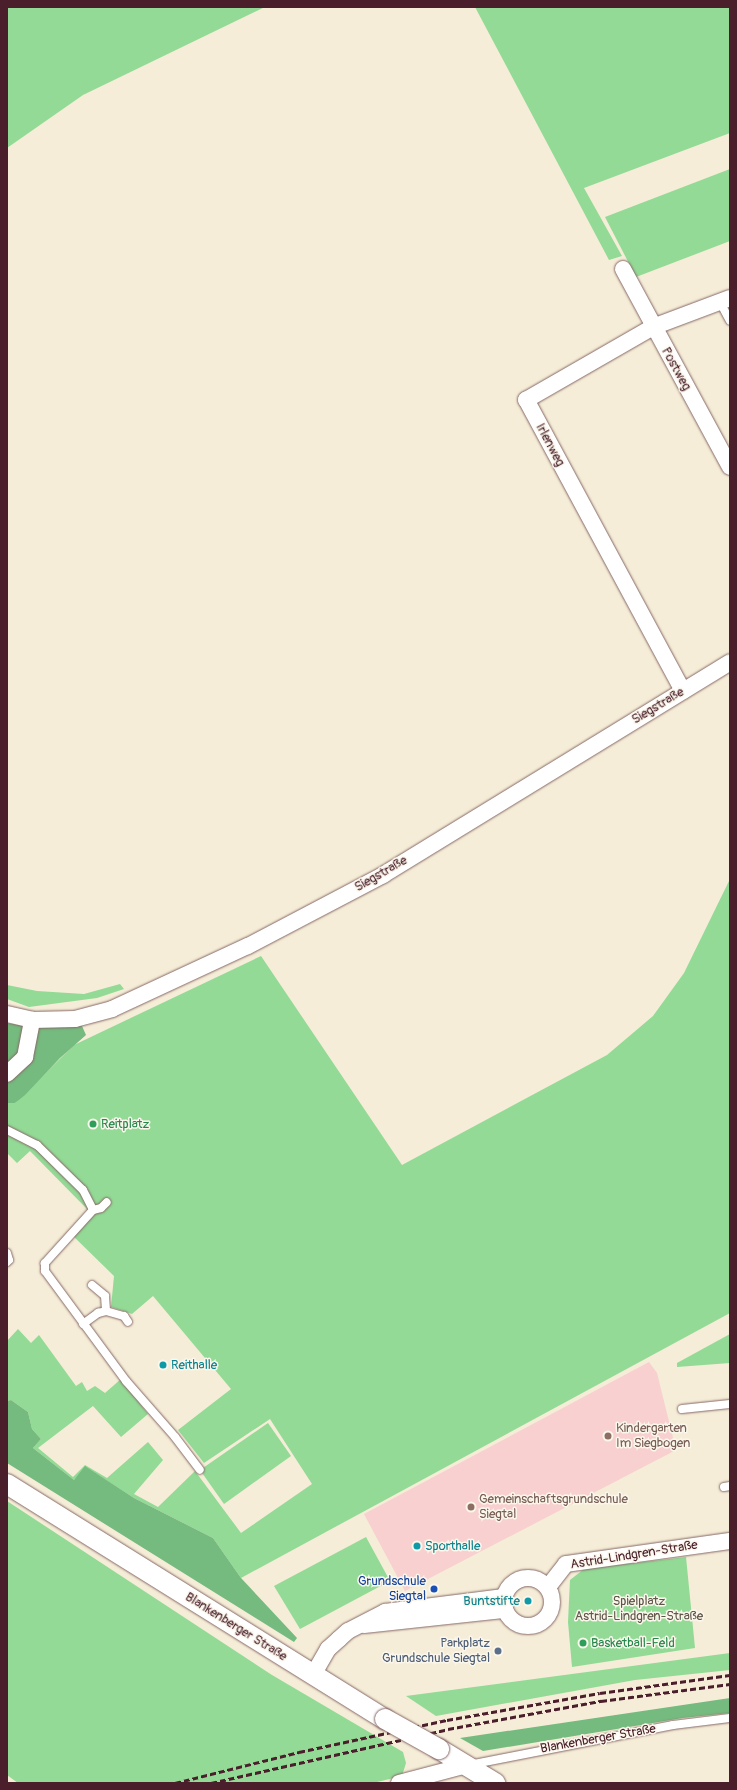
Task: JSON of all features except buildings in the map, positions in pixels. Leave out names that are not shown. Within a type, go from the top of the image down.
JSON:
[{"type":"street","name":"Postweg","points":[[623,269],[730,467]]},
{"type":"street","name":"Irlenweg","points":[[683,691],[526,400],[653,327],[725,300]]},
{"type":"street","name":"Siegstraße","points":[[7,1014],[32,1020],[75,1019],[112,1008],[248,946],[384,875],[730,662]]},
{"type":"street","points":[[7,1074],[25,1057],[32,1020]]},
{"type":"street","name":"Blankenberger Straße","points":[[7,1484],[313,1675],[495,1783]]},
{"type":"street","name":"Astrid-Lindgren-Straße","points":[[548,1587],[566,1564],[730,1541]]},
{"type":"street","points":[[535,1578],[548,1587],[553,1602],[547,1617],[541,1623],[533,1626],[518,1624],[504,1603],[510,1586],[520,1579],[535,1578]]},
{"type":"street","points":[[313,1675],[328,1649],[348,1632],[361,1625],[504,1603]]},
{"type":"street","name":"Blankenberger Straße","points":[[399,1783],[441,1777],[467,1766]]},
{"type":"lane","points":[[725,300],[730,321]]},
{"type":"lane","points":[[7,1130],[37,1145],[83,1190],[93,1210]]},
{"type":"lane","points":[[107,1202],[101,1208],[93,1210],[56,1250],[44,1268],[83,1324],[126,1381],[200,1470]]},
{"type":"lane","points":[[7,1253],[9,1260],[7,1262]]},
{"type":"lane","points":[[92,1285],[105,1296],[106,1310]]},
{"type":"lane","points":[[83,1324],[98,1313],[106,1310],[124,1316],[128,1322]]},
{"type":"lane","points":[[682,1409],[730,1404]]},
{"type":"lane","name":"Blankenberger Straße","points":[[467,1766],[590,1740],[730,1718]]},
{"type":"shaded area","name":"Gemeinschaftsgrundschule Siegtal","points":[[649,1362],[657,1373],[676,1450],[405,1591],[364,1514]]},
{"type":"green space","points":[[7,7],[265,7],[83,95],[7,148]]},
{"type":"green space","points":[[475,7],[730,7],[730,133],[584,188],[622,256],[609,260]]},
{"type":"green space","points":[[730,169],[730,241],[636,277],[605,217]]},
{"type":"green space","points":[[730,879],[730,1313],[241,1578],[213,1538],[134,1498],[86,1467],[74,1480],[33,1448],[41,1439],[32,1429],[28,1412],[11,1400],[7,1401],[7,1341],[18,1329],[31,1343],[39,1335],[76,1386],[82,1382],[87,1391],[95,1386],[105,1393],[121,1379],[148,1414],[121,1437],[93,1406],[38,1448],[73,1477],[85,1465],[107,1478],[148,1442],[163,1460],[134,1494],[158,1507],[195,1471],[241,1533],[312,1484],[270,1419],[204,1463],[178,1430],[231,1389],[153,1296],[132,1314],[111,1307],[114,1276],[69,1232],[89,1211],[30,1151],[17,1163],[7,1153],[7,1103],[15,1103],[74,1045],[261,956],[402,1165],[607,1055],[653,1016],[684,973]]},
{"type":"green space","points":[[120,984],[124,989],[97,998],[29,1007],[7,999],[7,985],[37,991],[84,994]]},
{"type":"green space","points":[[7,1023],[37,1028],[82,1026],[86,1035],[60,1058],[25,1095],[15,1103],[7,1103]]},
{"type":"green space","points":[[730,1334],[730,1363],[677,1367],[677,1363]]},
{"type":"green space","points":[[11,1400],[28,1412],[32,1429],[41,1439],[33,1448],[74,1480],[85,1466],[134,1498],[213,1538],[241,1578],[297,1638],[294,1642],[7,1463],[7,1401]]},
{"type":"green space","points":[[268,1423],[291,1456],[224,1504],[200,1470]]},
{"type":"green space","points":[[7,1501],[272,1675],[403,1752],[406,1763],[402,1776],[373,1783],[18,1783],[7,1775]]},
{"type":"green space","points":[[366,1537],[390,1581],[300,1629],[274,1586]]},
{"type":"green space","name":"Spielplatz Astrid-Lindgren-Straße","points":[[686,1557],[695,1648],[572,1667],[568,1622],[570,1580],[584,1569]]},
{"type":"green space","points":[[730,1653],[730,1670],[635,1680],[436,1716],[406,1696]]},
{"type":"green space","points":[[730,1698],[730,1713],[683,1718],[483,1751],[460,1738]]},
{"type":"railway","points":[[175,1783],[299,1752],[447,1720],[600,1693],[730,1675]]},
{"type":"railway","points":[[211,1783],[448,1729],[601,1701],[730,1684]]},
{"type":"place","name":"Reitplatz","points":[[93,1124]]},
{"type":"place","name":"Reithalle","points":[[163,1365]]},
{"type":"place","name":"Kindergarten Im Siegbogen","points":[[608,1436]]},
{"type":"place","name":"Gemeinschaftsgrundschule Siegtal","points":[[471,1507]]},
{"type":"place","name":"Sporthalle","points":[[417,1546]]},
{"type":"place","name":"Grundschule Siegtal","points":[[434,1589]]},
{"type":"place","name":"Buntstifte","points":[[528,1601]]},
{"type":"place","name":"Basketball-Feld","points":[[583,1643]]},
{"type":"place","name":"Parkplatz Grundschule Siegtal","points":[[498,1651]]}]
